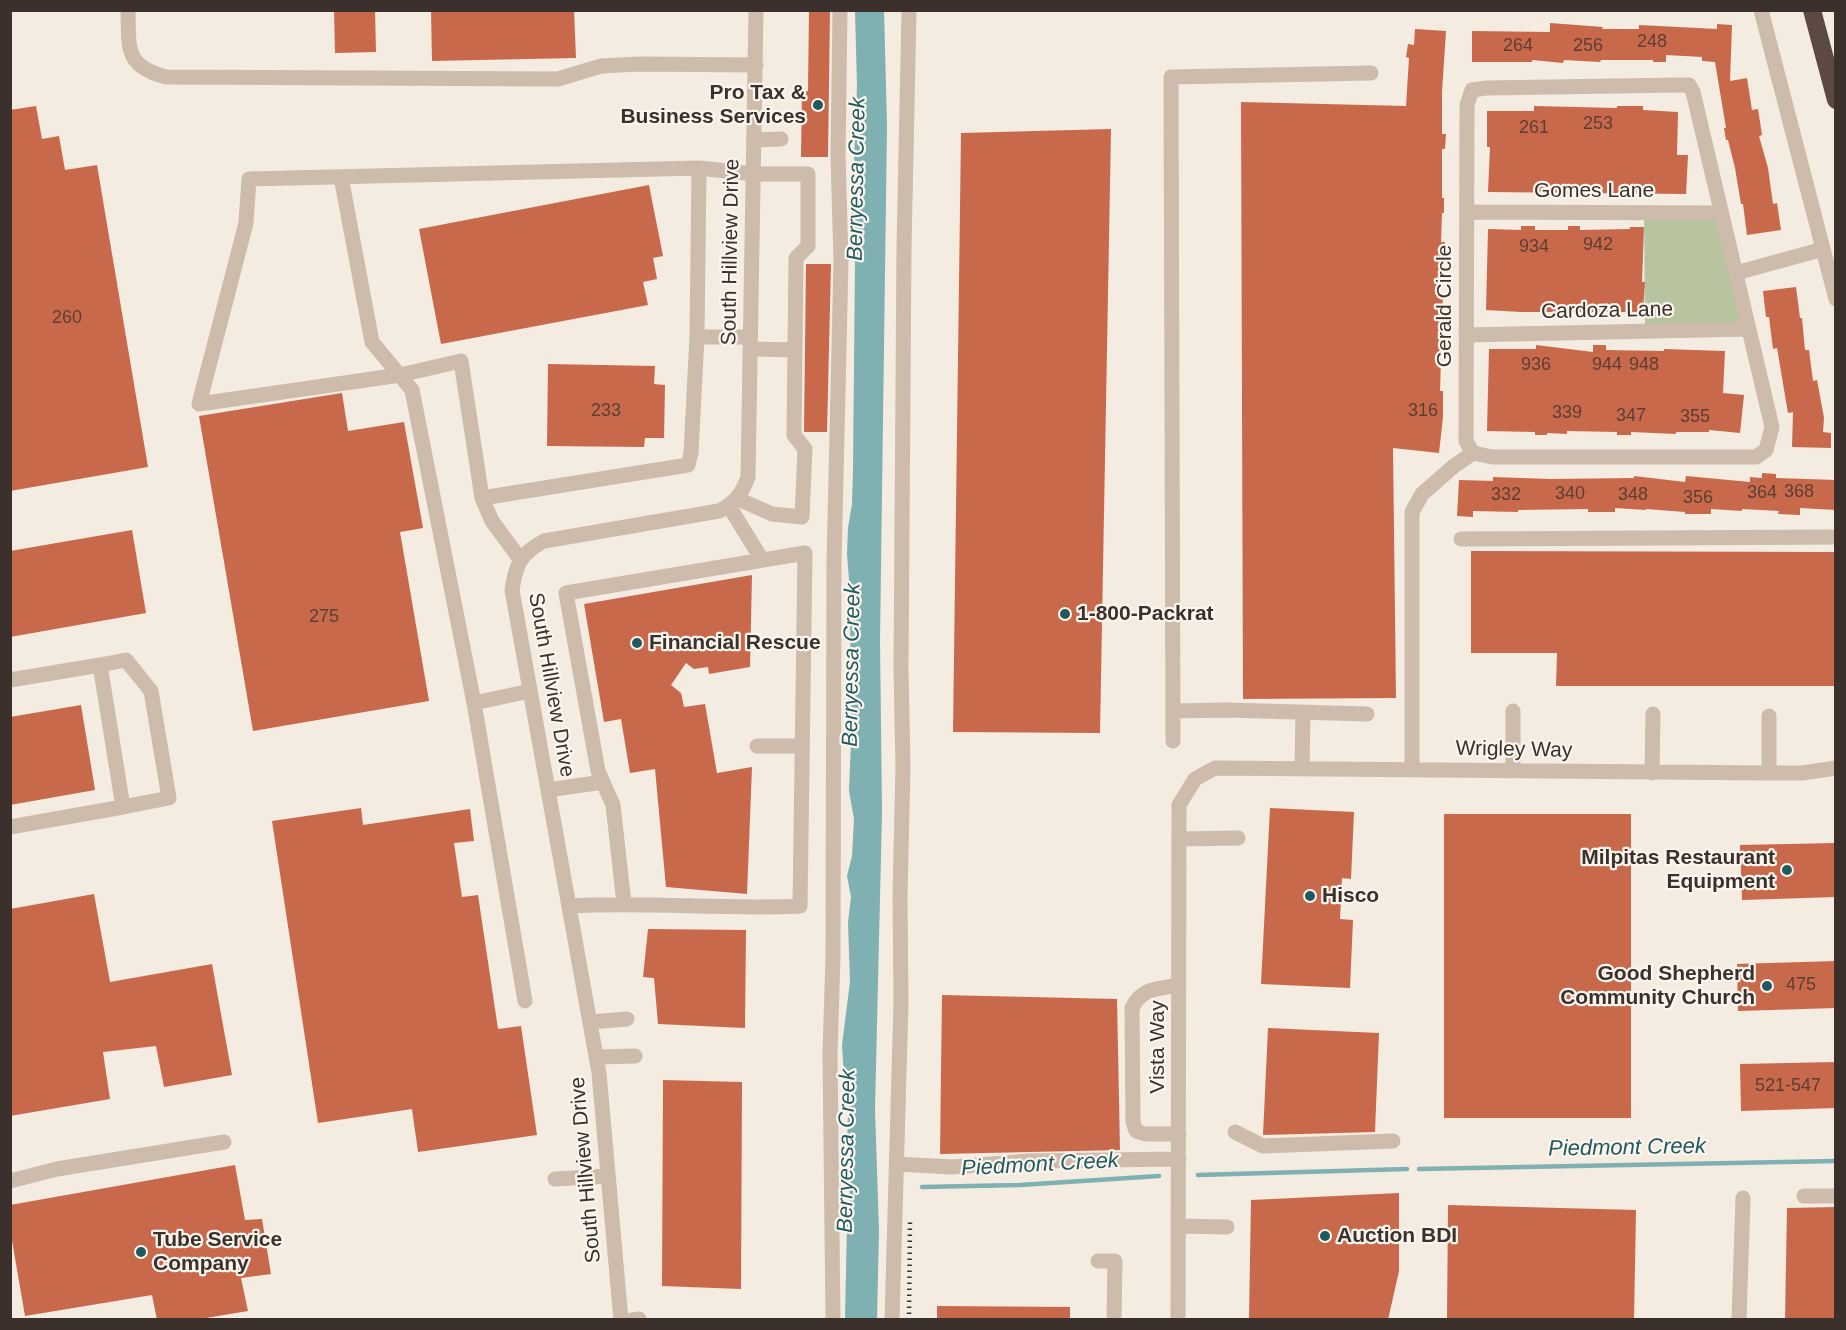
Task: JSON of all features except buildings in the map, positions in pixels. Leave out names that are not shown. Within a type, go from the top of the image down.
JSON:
[{"type":"highway","points":[[1812,10],[1836,100]]},
{"type":"street","points":[[128,10],[129,48],[137,64],[150,73],[166,77],[558,79],[601,66],[756,65]]},
{"type":"street","name":"South Hillview Drive","points":[[734,502],[744,489],[748,477],[756,10]]},
{"type":"street","points":[[833,1320],[830,1053],[833,957],[834,551],[841,261],[838,156],[840,10]]},
{"type":"street","points":[[892,1320],[901,1003],[904,248],[909,10]]},
{"type":"street","points":[[1761,10],[1836,299]]},
{"type":"street","points":[[1173,741],[1171,77],[1371,73]]},
{"type":"street","name":"Gerald Circle","points":[[1689,85],[1693,92],[1721,213],[1772,427],[1766,450],[1756,457],[1492,457],[1473,453],[1466,441],[1467,105],[1472,90],[1689,85]]},
{"type":"street","points":[[754,140],[781,139]]},
{"type":"street","points":[[482,498],[688,465],[691,453],[697,337],[699,168]]},
{"type":"street","points":[[699,168],[753,174],[808,174],[808,246],[796,258],[794,435],[805,449],[802,517],[772,513],[734,502],[719,511],[544,541],[529,549],[520,559],[492,521],[482,498],[461,361],[400,375],[200,404],[246,223],[249,179],[699,168]]},
{"type":"street","points":[[341,177],[372,342],[412,390],[474,703],[525,1001]]},
{"type":"street","name":"Gomes Lane","points":[[1467,212],[1721,213]]},
{"type":"street","points":[[1736,273],[1823,249]]},
{"type":"street","name":"Cardoza Lane","points":[[1466,335],[1749,329]]},
{"type":"street","points":[[697,337],[795,350]]},
{"type":"street","points":[[1412,770],[1412,512],[1422,494],[1473,453]]},
{"type":"street","points":[[734,502],[762,560]]},
{"type":"street","points":[[1461,539],[1836,537]]},
{"type":"street","points":[[569,906],[624,903],[800,906],[805,553],[566,593],[598,771],[613,805],[624,903]]},
{"type":"street","name":"South Hillview Drive","points":[[520,559],[514,572],[512,590],[597,1057],[621,1320]]},
{"type":"street","points":[[10,680],[126,660],[152,691],[169,798],[10,827]]},
{"type":"street","points":[[100,665],[123,807]]},
{"type":"street","points":[[474,703],[530,691]]},
{"type":"street","points":[[1173,711],[1226,710],[1367,714]]},
{"type":"street","points":[[1512,770],[1513,711]]},
{"type":"street","points":[[1302,769],[1303,712]]},
{"type":"street","points":[[1652,773],[1653,714]]},
{"type":"street","points":[[1769,716],[1769,773]]},
{"type":"street","points":[[757,746],[802,746]]},
{"type":"street","name":"Wrigley Way","points":[[1195,778],[1215,768],[1652,773],[1802,773],[1836,768]]},
{"type":"street","name":"Vista Way","points":[[1178,1320],[1179,805],[1195,778]]},
{"type":"street","points":[[548,790],[603,782]]},
{"type":"street","points":[[1179,839],[1238,838]]},
{"type":"street","points":[[1179,985],[1148,990],[1136,999],[1132,1008],[1133,1122],[1136,1131],[1145,1134],[1179,1134]]},
{"type":"street","points":[[590,1022],[627,1019]]},
{"type":"street","points":[[597,1057],[635,1056]]},
{"type":"street","points":[[1235,1132],[1263,1146],[1393,1141]]},
{"type":"street","points":[[10,1181],[57,1169],[224,1142]]},
{"type":"street","points":[[897,1164],[952,1167],[1029,1161],[1179,1158]]},
{"type":"street","points":[[555,1179],[608,1176]]},
{"type":"street","points":[[1804,1196],[1836,1197]]},
{"type":"street","points":[[1739,1320],[1743,1198]]},
{"type":"street","points":[[1178,1226],[1227,1227]]},
{"type":"street","points":[[1098,1261],[1114,1261],[1114,1320]]},
{"type":"street","points":[[632,1320],[639,1319]]},
{"type":"green space","points":[[1644,213],[1721,213],[1749,329],[1645,331]]},
{"type":"water","name":"Berryessa Creek","points":[[884,10],[887,125],[880,640],[882,813],[875,1109],[879,1231],[877,1319],[845,1320],[847,1220],[850,1202],[847,1150],[848,1110],[842,1045],[850,982],[848,922],[851,897],[847,876],[852,856],[854,819],[849,791],[850,593],[847,554],[853,470],[855,260],[851,236],[857,86],[855,11]]},
{"type":"waterway","name":"Piedmont Creek","points":[[1419,1169],[1836,1161]]},
{"type":"waterway","name":"Piedmont Creek","points":[[1198,1175],[1407,1169]]},
{"type":"waterway","name":"Piedmont Creek","points":[[922,1187],[1020,1185],[1159,1176]]},
{"type":"railway","points":[[909,1320],[910,1221]]},
{"type":"place","name":"Pro Tax & Business Services","points":[[818,105]]},
{"type":"place","name":"1-800-Packrat","points":[[1065,614]]},
{"type":"place","name":"Financial Rescue","points":[[637,643]]},
{"type":"place","name":"Milpitas Restaurant Equipment","points":[[1787,870]]},
{"type":"place","name":"Hisco","points":[[1310,896]]},
{"type":"place","name":"Good Shepherd Community Church","points":[[1767,986]]},
{"type":"place","name":"Auction BDI","points":[[1325,1236]]},
{"type":"place","name":"Tube Service Company","points":[[141,1252]]}]
